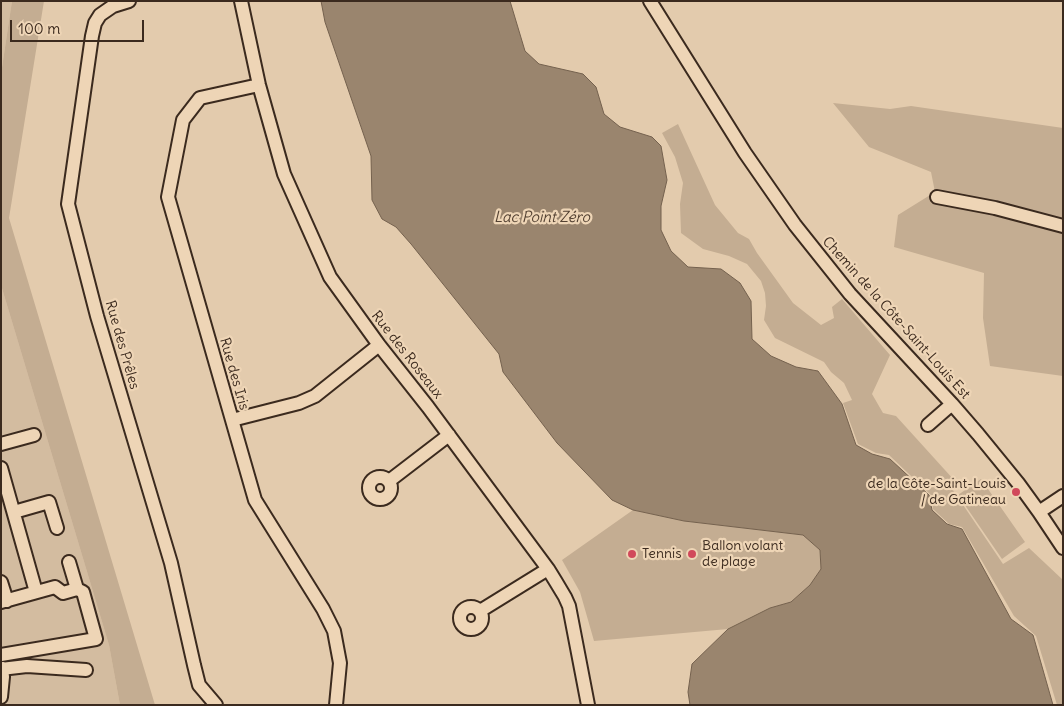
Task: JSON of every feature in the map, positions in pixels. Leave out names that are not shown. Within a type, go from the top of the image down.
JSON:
[{"type":"street","name":"Rue des Prêles","points":[[129,1],[113,6],[100,15],[94,23],[68,204],[98,316],[171,563],[199,684],[216,705]]},
{"type":"street","name":"Rue des Roseaux","points":[[241,1],[259,84],[284,174],[330,277],[379,346],[428,407],[548,569],[565,597],[588,705]]},
{"type":"street","name":"Chemin de la Côte-Saint-Louis Est","points":[[650,1],[745,153],[795,225],[854,299],[952,404],[1004,465],[1063,548]]},
{"type":"street","name":"Rue des Iris","points":[[259,84],[200,98],[183,120],[168,197],[255,500],[323,609],[334,631],[340,663],[336,705]]},
{"type":"street","points":[[937,197],[995,208],[1063,226]]},
{"type":"street","points":[[232,420],[299,404],[315,396],[379,346]]},
{"type":"street","points":[[928,425],[952,404]]},
{"type":"street","points":[[1,444],[34,435]]},
{"type":"street","points":[[389,481],[449,435]]},
{"type":"street","points":[[1,468],[36,592]]},
{"type":"street","points":[[1039,512],[1063,496]]},
{"type":"street","points":[[14,512],[49,502],[57,528]]},
{"type":"street","points":[[1,655],[96,639],[83,592],[77,588],[69,562]]},
{"type":"street","points":[[480,611],[548,569]]},
{"type":"street","points":[[1,582],[4,601],[55,587],[63,593],[77,588]]},
{"type":"street","points":[[1,696],[2,669],[27,666],[86,670]]},
{"type":"shaded area","points":[[1,1],[12,1],[1,74]]},
{"type":"shaded area","points":[[12,1],[44,1],[9,218],[155,705],[120,705],[109,645],[1,285],[1,74]]},
{"type":"shaded area","points":[[833,103],[890,109],[911,106],[1063,128],[1063,376],[990,366],[983,318],[984,273],[894,247],[898,215],[935,192],[931,172],[869,147]]},
{"type":"shaded area","points":[[678,124],[715,205],[738,233],[749,239],[793,303],[821,325],[834,318],[832,307],[842,299],[890,355],[872,394],[883,413],[896,416],[954,480],[953,490],[1003,564],[1029,548],[1063,580],[1063,705],[1057,705],[1036,636],[1014,616],[962,527],[949,524],[933,509],[931,495],[889,455],[876,453],[858,444],[843,403],[852,400],[844,383],[831,372],[824,362],[775,338],[764,320],[765,293],[761,281],[747,264],[729,256],[703,249],[681,233],[680,204],[683,183],[675,157],[662,133]]},
{"type":"shaded area","points":[[1,285],[109,645],[120,705],[1,705]]},
{"type":"shaded area","points":[[981,479],[1025,542],[1002,559],[958,495]]},
{"type":"shaded area","points":[[633,510],[684,521],[803,535],[820,550],[821,569],[811,584],[791,602],[770,608],[728,629],[594,641],[580,592],[562,560]]},
{"type":"water","name":"Lac Point Zéro","points":[[321,1],[510,1],[525,51],[539,64],[583,74],[596,87],[604,114],[620,127],[652,137],[661,146],[667,180],[661,206],[661,230],[671,251],[688,267],[721,269],[740,283],[751,301],[752,339],[771,356],[796,367],[818,371],[842,404],[856,445],[872,454],[890,459],[929,495],[932,510],[947,524],[962,529],[1011,619],[1033,635],[1053,705],[690,705],[688,692],[692,664],[728,629],[770,608],[791,602],[810,585],[821,569],[820,550],[803,535],[684,521],[633,510],[612,500],[557,443],[503,372],[499,354],[411,244],[396,227],[382,219],[372,200],[371,156],[325,22]]},
{"type":"place","name":"de la Côte-Saint-Louis / de Gatineau","points":[[1016,492]]},
{"type":"place","name":"Tennis","points":[[632,554]]},
{"type":"place","name":"Ballon volant de plage","points":[[692,554]]}]
